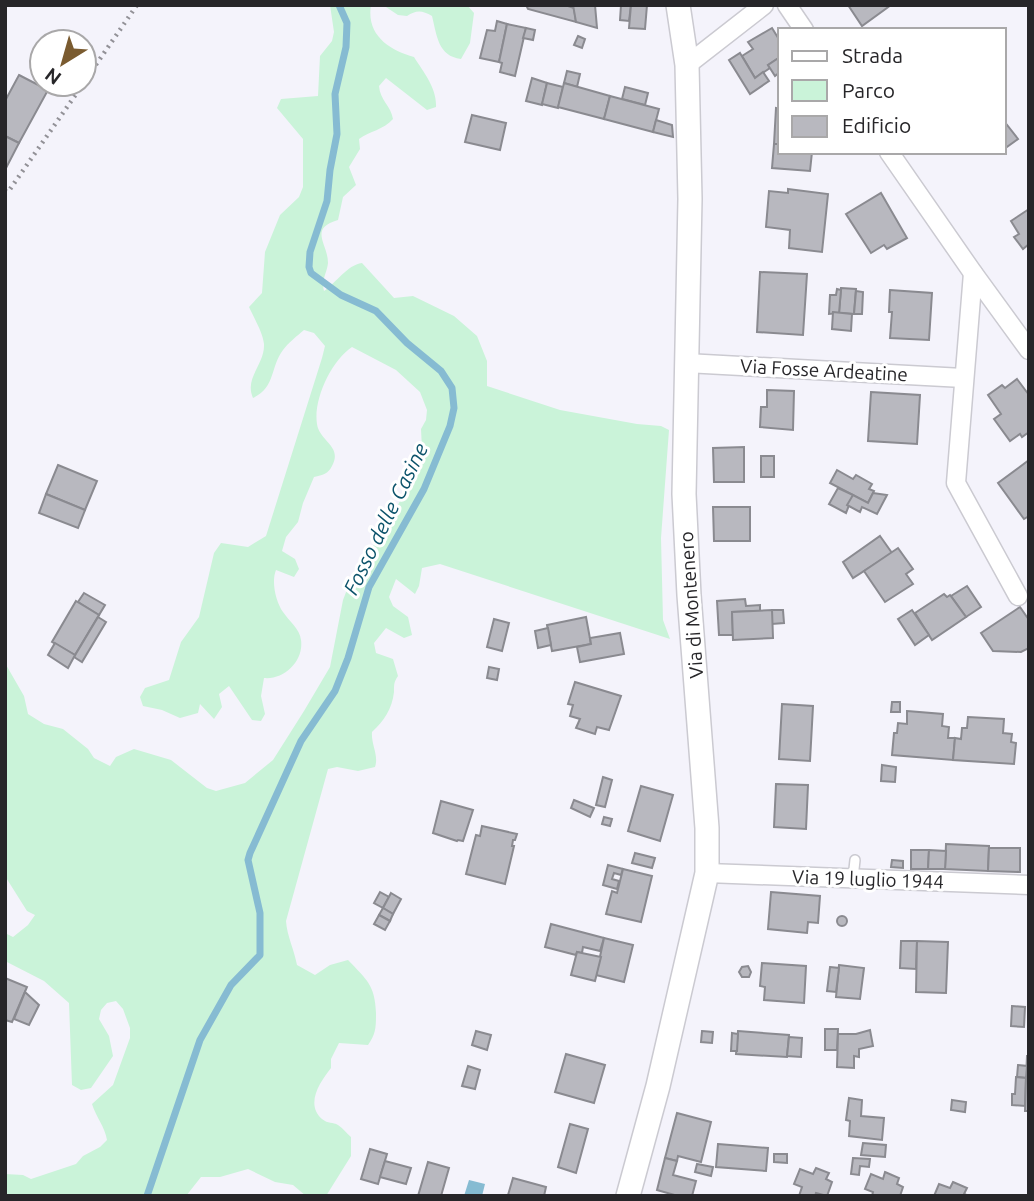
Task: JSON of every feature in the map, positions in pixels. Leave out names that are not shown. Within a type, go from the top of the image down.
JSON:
[{"type":"street","name":"Via di Montenero","points":[[628,1196],[658,1086],[707,873],[707,828],[684,495],[690,199],[687,65],[678,5]]},
{"type":"street","points":[[687,65],[764,5]]},
{"type":"street","points":[[787,5],[803,28]]},
{"type":"street","points":[[890,154],[1029,350]]},
{"type":"street","points":[[973,274],[956,483],[1018,596]]},
{"type":"street","name":"Via Fosse Ardeatine","points":[[686,363],[963,378]]},
{"type":"street","name":"Via 19 luglio 1944","points":[[707,873],[854,869],[896,875],[1029,885]]},
{"type":"path","points":[[98,61],[137,5]]},
{"type":"path","points":[[5,191],[8,192],[73,98]]},
{"type":"green space","points":[[330,5],[371,5],[370,16],[376,33],[388,45],[414,57],[432,87],[436,107],[427,110],[386,78],[379,86],[393,119],[359,139],[360,149],[349,167],[356,185],[343,197],[338,220],[329,224],[322,232],[328,263],[324,291],[347,271],[362,263],[394,298],[413,296],[454,316],[477,336],[487,361],[487,386],[560,410],[661,426],[669,430],[661,538],[663,620],[670,639],[440,564],[422,568],[415,594],[396,579],[389,597],[393,606],[408,617],[412,635],[404,638],[386,628],[374,643],[376,653],[393,659],[398,676],[389,709],[372,732],[375,767],[358,771],[337,767],[328,769],[286,921],[297,965],[315,975],[330,965],[348,960],[369,984],[374,996],[376,1026],[371,1041],[368,1045],[339,1043],[331,1059],[331,1068],[314,1100],[317,1113],[324,1121],[340,1126],[351,1137],[351,1156],[326,1196],[306,1196],[293,1185],[275,1182],[248,1169],[220,1177],[201,1177],[186,1196],[5,1196],[5,1174],[23,1175],[31,1179],[76,1164],[107,1140],[92,1104],[113,1085],[130,1038],[130,1028],[123,1009],[116,1001],[107,1003],[101,1010],[99,1019],[109,1036],[113,1056],[91,1088],[81,1090],[72,1085],[69,1003],[44,981],[5,961],[5,933],[13,937],[28,925],[35,915],[27,911],[5,876],[5,663],[24,696],[28,714],[44,724],[63,729],[88,749],[94,758],[110,766],[116,757],[134,749],[171,760],[207,788],[216,791],[245,783],[273,760],[330,667],[343,600],[350,582],[391,518],[417,469],[422,449],[421,429],[427,410],[420,392],[396,370],[352,347],[331,370],[318,403],[317,424],[333,448],[335,459],[327,472],[314,477],[298,522],[286,537],[282,551],[295,559],[299,569],[294,577],[276,570],[275,575],[274,586],[278,603],[300,636],[301,648],[296,662],[279,676],[264,678],[261,696],[265,714],[261,721],[252,720],[229,686],[219,694],[222,707],[214,719],[200,704],[198,713],[180,718],[143,706],[140,697],[145,688],[169,680],[181,642],[199,617],[214,553],[221,543],[248,547],[266,536],[322,358],[325,346],[314,333],[304,330],[283,350],[266,388],[253,398],[251,384],[264,344],[249,307],[262,293],[265,252],[280,215],[299,197],[303,187],[303,139],[277,108],[281,99],[318,96],[320,56],[332,41],[334,32]]},
{"type":"green space","points":[[383,5],[467,5],[474,13],[470,43],[461,59],[453,57],[447,54],[440,44],[432,16],[419,12],[407,16],[398,15]]},
{"type":"water","points":[[469,1180],[485,1184],[482,1196],[464,1196]]},
{"type":"building","points":[[526,5],[565,5],[574,8],[576,22],[528,9]]},
{"type":"building","points":[[573,5],[595,5],[597,28],[576,22]]},
{"type":"building","points":[[621,5],[631,5],[629,21],[620,20]]},
{"type":"building","points":[[631,5],[647,5],[645,29],[629,28]]},
{"type":"building","points":[[848,5],[891,5],[862,26]]},
{"type":"building","points":[[497,21],[507,24],[499,62],[480,58],[487,30],[495,31]]},
{"type":"building","points":[[507,24],[526,28],[515,76],[500,72],[502,63],[499,62]]},
{"type":"building","points":[[526,28],[535,30],[533,40],[523,38]]},
{"type":"building","points":[[772,28],[778,38],[778,58],[768,65],[770,68],[755,78],[742,56],[753,49],[748,42]]},
{"type":"building","points":[[578,36],[585,39],[582,48],[574,45]]},
{"type":"building","points":[[740,53],[755,78],[763,72],[769,81],[750,94],[729,60]]},
{"type":"building","points":[[778,58],[778,74],[775,76],[768,65]]},
{"type":"building","points":[[567,71],[580,74],[577,87],[564,83]]},
{"type":"building","points":[[19,75],[28,80],[28,98],[44,98],[19,143],[5,136],[5,101]]},
{"type":"building","points":[[532,78],[547,83],[542,105],[526,101]]},
{"type":"building","points":[[547,83],[563,87],[558,108],[542,104]]},
{"type":"building","points":[[564,83],[610,96],[604,119],[558,107]]},
{"type":"building","points":[[625,87],[648,93],[645,105],[622,99]]},
{"type":"building","points":[[610,96],[659,109],[653,132],[604,119]]},
{"type":"building","points":[[776,108],[778,144],[774,144]]},
{"type":"building","points":[[472,115],[506,123],[500,150],[465,142]]},
{"type":"building","points":[[656,120],[672,125],[673,137],[653,132]]},
{"type":"building","points":[[1006,124],[1018,139],[1006,148]]},
{"type":"building","points":[[5,136],[19,143],[5,170]]},
{"type":"building","points":[[774,144],[778,144],[778,154],[812,154],[810,171],[772,168]]},
{"type":"building","points":[[788,189],[828,194],[822,252],[789,248],[790,230],[766,227],[769,191],[788,193]]},
{"type":"building","points":[[881,193],[907,238],[887,249],[884,245],[871,253],[846,214]]},
{"type":"building","points":[[1029,209],[1029,244],[1023,249],[1014,237],[1019,234],[1011,221]]},
{"type":"building","points":[[760,272],[807,274],[803,335],[757,332]]},
{"type":"building","points":[[841,288],[856,289],[854,314],[839,313]]},
{"type":"building","points":[[837,289],[841,290],[839,313],[829,314],[830,295],[836,295]]},
{"type":"building","points":[[890,290],[932,293],[929,340],[890,338]]},
{"type":"building","points":[[856,291],[863,292],[862,314],[854,314]]},
{"type":"building","points":[[833,312],[852,314],[851,331],[832,329]]},
{"type":"building","points":[[1017,379],[1029,395],[1029,432],[1010,441],[994,419],[1001,414],[988,395]]},
{"type":"building","points":[[767,390],[794,391],[793,430],[760,427],[761,407],[767,407]]},
{"type":"building","points":[[871,392],[920,395],[917,444],[868,441]]},
{"type":"building","points":[[744,447],[744,482],[714,482],[713,448]]},
{"type":"building","points":[[761,456],[774,456],[774,477],[761,477]]},
{"type":"building","points":[[1029,460],[1029,516],[1024,519],[998,483]]},
{"type":"building","points":[[58,465],[97,481],[85,510],[46,494]]},
{"type":"building","points":[[837,470],[853,479],[856,475],[872,484],[869,489],[874,491],[868,503],[830,483]]},
{"type":"building","points":[[838,488],[853,495],[846,513],[829,504]]},
{"type":"building","points":[[873,493],[887,495],[877,514],[862,507],[860,512],[847,505],[853,495],[868,503]]},
{"type":"building","points":[[46,494],[85,510],[78,528],[39,513]]},
{"type":"building","points":[[713,507],[750,507],[750,541],[714,541]]},
{"type":"building","points":[[880,536],[892,553],[853,578],[843,562]]},
{"type":"building","points":[[898,548],[913,569],[906,574],[913,584],[885,602],[864,571]]},
{"type":"building","points":[[967,586],[981,607],[966,617],[951,596]]},
{"type":"building","points":[[84,593],[105,605],[99,615],[78,602]]},
{"type":"building","points":[[944,594],[947,597],[950,595],[966,617],[932,640],[915,613]]},
{"type":"building","points":[[745,599],[746,606],[760,605],[760,611],[732,612],[733,635],[719,635],[717,601]]},
{"type":"building","points":[[76,601],[99,615],[75,655],[52,642]]},
{"type":"building","points":[[1020,607],[1029,620],[1029,648],[1021,652],[993,651],[981,633]]},
{"type":"building","points":[[772,610],[783,610],[784,623],[772,624]]},
{"type":"building","points":[[772,610],[773,638],[733,640],[732,612]]},
{"type":"building","points":[[912,610],[929,635],[915,645],[898,619]]},
{"type":"building","points":[[98,617],[106,622],[82,662],[74,657]]},
{"type":"building","points":[[586,617],[591,644],[552,651],[547,625]]},
{"type":"building","points":[[494,619],[509,623],[502,651],[487,647]]},
{"type":"building","points":[[548,628],[551,645],[538,648],[535,631]]},
{"type":"building","points":[[620,633],[624,654],[580,662],[577,647],[591,644],[590,638]]},
{"type":"building","points":[[55,643],[75,655],[68,668],[48,655]]},
{"type":"building","points":[[489,667],[499,669],[497,680],[487,678]]},
{"type":"building","points":[[575,682],[621,696],[609,730],[597,727],[595,734],[576,728],[580,719],[570,716],[573,705],[568,704]]},
{"type":"building","points":[[892,702],[900,702],[900,712],[891,712]]},
{"type":"building","points":[[782,704],[813,706],[810,761],[779,759]]},
{"type":"building","points":[[907,711],[943,714],[942,726],[949,727],[948,738],[955,738],[953,760],[892,755],[894,733],[897,733],[898,723],[907,724]]},
{"type":"building","points":[[968,717],[1004,719],[1003,733],[1012,734],[1011,742],[1016,743],[1014,764],[953,760],[955,738],[961,739],[962,728],[967,728]]},
{"type":"building","points":[[882,765],[896,767],[895,782],[881,781]]},
{"type":"building","points":[[603,777],[612,780],[605,807],[596,805]]},
{"type":"building","points":[[776,784],[808,785],[806,829],[774,827]]},
{"type":"building","points":[[641,786],[673,795],[660,841],[628,831]]},
{"type":"building","points":[[574,800],[594,808],[590,817],[571,808]]},
{"type":"building","points":[[441,801],[473,810],[463,841],[433,833]]},
{"type":"building","points":[[604,817],[612,819],[610,826],[602,824]]},
{"type":"building","points":[[482,826],[517,834],[513,840],[505,884],[466,874],[476,835],[480,836]]},
{"type":"building","points":[[946,844],[989,846],[988,871],[945,869]]},
{"type":"building","points":[[989,848],[1020,848],[1020,872],[988,871]]},
{"type":"building","points":[[911,850],[929,850],[928,869],[911,869]]},
{"type":"building","points":[[929,850],[946,851],[945,869],[928,869]]},
{"type":"building","points":[[635,853],[655,858],[652,868],[632,863]]},
{"type":"building","points":[[892,860],[903,861],[903,868],[891,867]]},
{"type":"building","points":[[608,865],[623,869],[621,875],[614,873],[612,879],[619,881],[617,889],[603,885]]},
{"type":"building","points":[[623,869],[652,876],[641,922],[606,914],[612,891],[617,893]]},
{"type":"building","points":[[380,892],[389,897],[383,908],[374,903]]},
{"type":"building","points":[[771,892],[820,896],[818,923],[808,922],[807,933],[768,929]]},
{"type":"building","points":[[391,893],[401,899],[393,914],[383,908]]},
{"type":"building","points":[[383,908],[393,914],[390,921],[379,915]]},
{"type":"building","points":[[379,915],[390,921],[385,930],[374,924]]},
{"type":"building","points":[[842,916],[847,921],[842,926],[837,921]]},
{"type":"building","points":[[551,924],[604,938],[600,951],[583,947],[582,953],[577,952],[576,955],[545,947]]},
{"type":"building","points":[[604,938],[633,945],[624,982],[596,975]]},
{"type":"building","points":[[901,941],[917,941],[916,969],[900,968]]},
{"type":"building","points":[[917,941],[948,942],[946,993],[916,992]]},
{"type":"building","points":[[577,952],[601,957],[595,981],[571,975]]},
{"type":"building","points":[[762,963],[806,966],[804,1003],[764,1000],[765,987],[760,986]]},
{"type":"building","points":[[839,965],[864,968],[860,999],[836,997]]},
{"type":"building","points":[[748,966],[751,972],[749,977],[742,977],[739,972],[742,967]]},
{"type":"building","points":[[830,967],[839,968],[836,992],[827,991]]},
{"type":"building","points":[[5,978],[27,987],[12,1022],[5,1020]]},
{"type":"building","points":[[25,992],[39,1005],[29,1025],[14,1019]]},
{"type":"building","points":[[1012,1006],[1025,1007],[1024,1027],[1011,1026]]},
{"type":"building","points":[[825,1029],[838,1029],[837,1050],[825,1050]]},
{"type":"building","points":[[870,1030],[873,1046],[859,1049],[859,1057],[854,1056],[854,1068],[837,1067],[838,1034],[856,1034]]},
{"type":"building","points":[[476,1031],[491,1035],[487,1050],[472,1045]]},
{"type":"building","points":[[702,1031],[713,1032],[712,1043],[701,1042]]},
{"type":"building","points":[[738,1031],[789,1035],[787,1057],[736,1054]]},
{"type":"building","points":[[732,1033],[738,1034],[737,1051],[731,1051]]},
{"type":"building","points":[[789,1037],[802,1038],[801,1057],[787,1056]]},
{"type":"building","points":[[566,1054],[605,1065],[594,1103],[555,1092]]},
{"type":"building","points":[[1029,1056],[1029,1078],[1026,1078]]},
{"type":"building","points":[[1018,1065],[1027,1066],[1026,1078],[1017,1077]]},
{"type":"building","points":[[468,1066],[480,1070],[475,1089],[462,1086]]},
{"type":"building","points":[[1016,1077],[1026,1078],[1025,1106],[1012,1105]]},
{"type":"building","points":[[1026,1078],[1029,1078],[1029,1111],[1025,1111]]},
{"type":"building","points":[[849,1098],[862,1100],[861,1116],[884,1118],[882,1140],[849,1136],[850,1121],[846,1120]]},
{"type":"building","points":[[952,1100],[966,1102],[965,1112],[951,1110]]},
{"type":"building","points":[[677,1113],[711,1122],[701,1162],[678,1156],[677,1161],[665,1158]]},
{"type":"building","points":[[570,1124],[588,1129],[576,1173],[558,1167]]},
{"type":"building","points":[[863,1143],[886,1145],[885,1157],[861,1155]]},
{"type":"building","points":[[718,1144],[768,1148],[766,1171],[716,1167]]},
{"type":"building","points":[[370,1149],[387,1154],[378,1184],[361,1179]]},
{"type":"building","points":[[774,1154],[787,1154],[787,1163],[774,1162]]},
{"type":"building","points":[[665,1158],[677,1161],[673,1175],[696,1181],[692,1196],[678,1196],[657,1190]]},
{"type":"building","points":[[853,1158],[870,1159],[869,1167],[860,1166],[859,1175],[851,1174]]},
{"type":"building","points":[[385,1161],[411,1168],[406,1184],[380,1177]]},
{"type":"building","points":[[428,1162],[449,1168],[441,1196],[418,1196]]},
{"type":"building","points":[[697,1164],[713,1167],[711,1176],[695,1172]]},
{"type":"building","points":[[816,1168],[829,1173],[826,1179],[832,1182],[827,1196],[816,1193],[815,1196],[799,1196],[802,1187],[794,1184],[800,1169],[813,1174]]},
{"type":"building","points":[[885,1172],[899,1178],[897,1184],[903,1187],[900,1196],[872,1196],[873,1192],[865,1189],[871,1174],[883,1179]]},
{"type":"building","points":[[513,1178],[546,1187],[544,1196],[508,1195]]},
{"type":"building","points":[[953,1182],[967,1188],[964,1194],[969,1196],[934,1196],[939,1184],[950,1188]]},
{"type":"waterway","name":"Fosso delle Casine","points":[[147,1196],[200,1040],[231,985],[260,955],[260,913],[248,860],[250,853],[301,741],[335,691],[348,658],[369,587],[424,489],[450,426],[454,408],[452,388],[441,371],[407,343],[376,311],[341,295],[311,273],[309,267],[310,252],[327,201],[337,134],[335,94],[346,47],[347,23],[339,5]]}]
